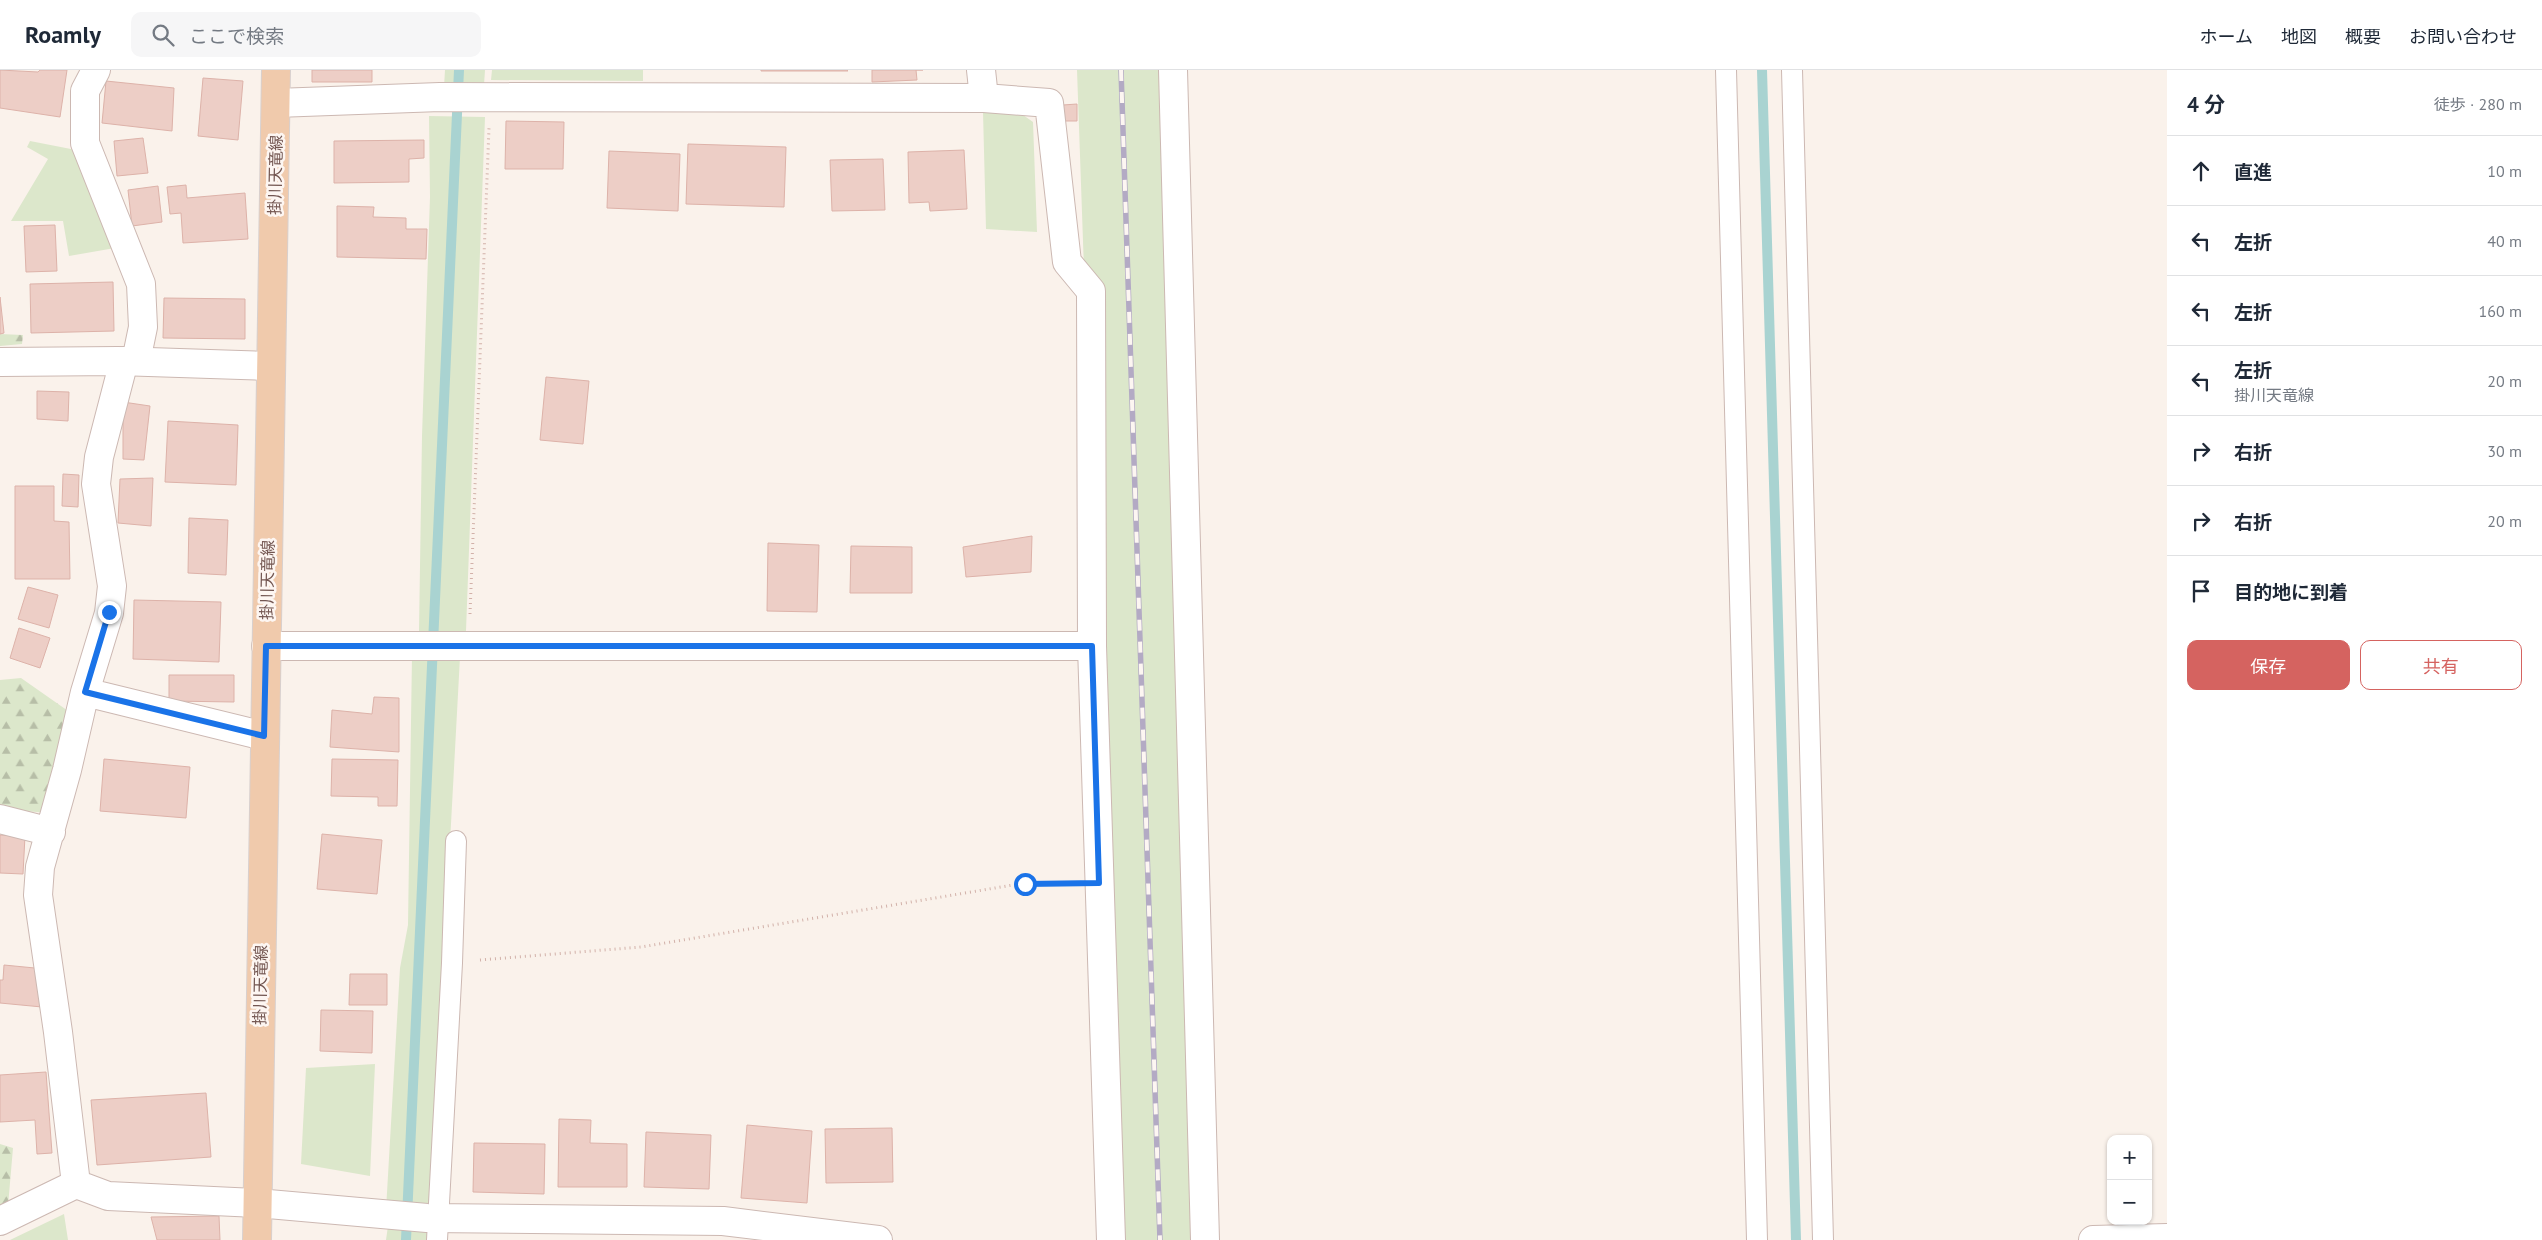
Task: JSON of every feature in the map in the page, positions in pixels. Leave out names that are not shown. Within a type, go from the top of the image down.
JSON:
[{"type":"main road","name":"掛川天竜線","points":[[257,1240],[276,70]]},
{"type":"street","points":[[76,1184],[58,1032],[38,895],[40,866],[51,832],[85,692],[109,612],[112,586],[96,484],[99,457],[143,327],[141,284],[85,143],[85,91],[96,70]]},
{"type":"street","points":[[981,70],[984,98]]},
{"type":"street","points":[[1173,70],[1205,1240]]},
{"type":"street","points":[[276,103],[440,97],[984,98],[1049,103],[1067,262],[1091,291],[1092,646],[1111,1240]]},
{"type":"street","points":[[0,362],[130,361],[270,366]]},
{"type":"street","points":[[266,646],[1092,646]]},
{"type":"street","points":[[85,692],[264,736]]},
{"type":"street","points":[[0,819],[51,832]]},
{"type":"street","points":[[0,1221],[76,1184],[108,1196],[257,1203],[383,1214],[433,1225],[590,1230],[723,1221],[878,1240]]},
{"type":"street","points":[[2093,1240],[2167,1238]]},
{"type":"lane","points":[[1726,70],[1757,1240]]},
{"type":"lane","points":[[1792,70],[1823,1240]]},
{"type":"lane","points":[[433,1225],[452,963],[456,842]]},
{"type":"path","points":[[464,647],[487,97]]},
{"type":"path","points":[[452,963],[641,947],[1025,884],[1099,883]]},
{"type":"green space","points":[[445,70],[485,70],[484,85],[444,87]]},
{"type":"green space","points":[[492,70],[643,70],[643,81],[491,80]]},
{"type":"green space","points":[[1077,70],[1160,70],[1199,1240],[1118,1240]]},
{"type":"green space","points":[[1016,110],[1033,122],[1037,232],[986,229],[983,112]]},
{"type":"green space","points":[[429,116],[485,117],[466,631],[419,631],[422,436],[430,197]]},
{"type":"green space","points":[[30,141],[76,150],[115,248],[69,256],[63,221],[11,221],[48,159],[27,147]]},
{"type":"green space","points":[[0,334],[23,335],[22,344],[0,346]]},
{"type":"green space","points":[[412,655],[460,657],[430,1213],[386,1210],[400,968],[408,925]]},
{"type":"green space","points":[[21,678],[71,713],[49,813],[0,809],[0,680]]},
{"type":"green space","points":[[375,1064],[370,1176],[301,1164],[306,1068]]},
{"type":"green space","points":[[0,1144],[13,1148],[8,1206],[0,1210]]},
{"type":"green space","points":[[64,1214],[68,1240],[10,1240]]},
{"type":"green space","points":[[388,1226],[428,1231],[428,1240],[386,1240]]},
{"type":"building","points":[[0,70],[38,72],[40,70],[67,70],[60,117],[0,108]]},
{"type":"building","points":[[312,70],[372,70],[372,82],[312,82]]},
{"type":"building","points":[[847,70],[848,71],[761,71]]},
{"type":"building","points":[[872,70],[916,70],[917,80],[872,82]]},
{"type":"building","points":[[203,78],[243,81],[238,140],[198,136]]},
{"type":"building","points":[[106,81],[174,88],[172,131],[102,123]]},
{"type":"building","points":[[1077,104],[1077,121],[1063,121],[1063,105]]},
{"type":"building","points":[[506,121],[564,122],[563,169],[505,169]]},
{"type":"building","points":[[143,138],[148,173],[117,176],[114,141]]},
{"type":"building","points":[[424,140],[424,158],[409,159],[409,182],[334,183],[334,141]]},
{"type":"building","points":[[688,144],[786,147],[784,207],[686,204]]},
{"type":"building","points":[[964,150],[967,209],[930,211],[929,202],[909,203],[908,152]]},
{"type":"building","points":[[609,151],[680,154],[678,211],[607,208]]},
{"type":"building","points":[[883,159],[885,210],[832,211],[830,160]]},
{"type":"building","points":[[186,185],[187,198],[245,193],[248,239],[183,243],[181,213],[170,214],[167,187]]},
{"type":"building","points":[[158,186],[162,222],[132,226],[128,190]]},
{"type":"building","points":[[337,206],[374,207],[373,217],[406,218],[406,229],[427,229],[426,259],[337,257]]},
{"type":"building","points":[[55,225],[57,271],[26,272],[24,226]]},
{"type":"building","points":[[113,282],[114,331],[31,333],[30,284]]},
{"type":"building","points":[[0,297],[4,333],[0,334]]},
{"type":"building","points":[[164,298],[245,299],[245,339],[163,338]]},
{"type":"building","points":[[546,377],[589,381],[583,444],[540,440]]},
{"type":"building","points":[[37,391],[69,392],[68,421],[37,419]]},
{"type":"building","points":[[123,402],[150,406],[144,460],[123,459]]},
{"type":"building","points":[[168,421],[238,425],[236,485],[165,482]]},
{"type":"building","points":[[63,474],[79,475],[78,507],[62,506]]},
{"type":"building","points":[[153,478],[151,526],[118,523],[120,479]]},
{"type":"building","points":[[15,486],[54,486],[54,521],[69,522],[70,579],[15,579]]},
{"type":"building","points":[[189,518],[228,520],[226,575],[188,573]]},
{"type":"building","points":[[1032,536],[1031,572],[966,577],[963,547]]},
{"type":"building","points":[[768,543],[819,545],[817,612],[767,611]]},
{"type":"building","points":[[851,546],[912,547],[912,593],[850,593]]},
{"type":"building","points":[[28,587],[58,595],[49,628],[18,619]]},
{"type":"building","points":[[134,600],[221,602],[219,662],[133,659]]},
{"type":"building","points":[[19,628],[50,638],[40,668],[10,658]]},
{"type":"building","points":[[169,675],[234,675],[234,702],[169,701]]},
{"type":"building","points":[[374,697],[399,698],[399,752],[330,747],[332,710],[372,714]]},
{"type":"building","points":[[104,759],[190,767],[186,818],[100,811]]},
{"type":"building","points":[[332,759],[398,760],[397,806],[378,806],[378,797],[331,796]]},
{"type":"building","points":[[322,834],[382,840],[377,894],[317,889]]},
{"type":"building","points":[[0,835],[25,836],[23,874],[0,873]]},
{"type":"building","points":[[4,965],[45,969],[42,1007],[0,1003],[0,980],[3,980]]},
{"type":"building","points":[[350,974],[387,974],[387,1005],[349,1005]]},
{"type":"building","points":[[321,1010],[373,1011],[372,1053],[320,1051]]},
{"type":"building","points":[[46,1072],[52,1153],[37,1154],[35,1120],[0,1122],[0,1075]]},
{"type":"building","points":[[206,1093],[211,1157],[97,1165],[91,1100]]},
{"type":"building","points":[[559,1119],[591,1120],[590,1143],[627,1144],[627,1187],[558,1187]]},
{"type":"building","points":[[747,1125],[812,1131],[807,1203],[741,1198]]},
{"type":"building","points":[[892,1128],[893,1182],[826,1183],[825,1129]]},
{"type":"building","points":[[646,1132],[711,1135],[709,1189],[644,1187]]},
{"type":"building","points":[[474,1143],[545,1144],[544,1194],[473,1192]]},
{"type":"building","points":[[219,1216],[220,1240],[157,1240],[151,1217]]},
{"type":"waterway","points":[[406,1240],[459,70]]},
{"type":"waterway","points":[[1762,70],[1796,1240]]},
{"type":"railway","points":[[1121,70],[1160,1240]]},
{"type":"route","points":[[109,612],[85,692],[264,736],[266,646],[1092,646],[1099,883],[1025,884]]}]
